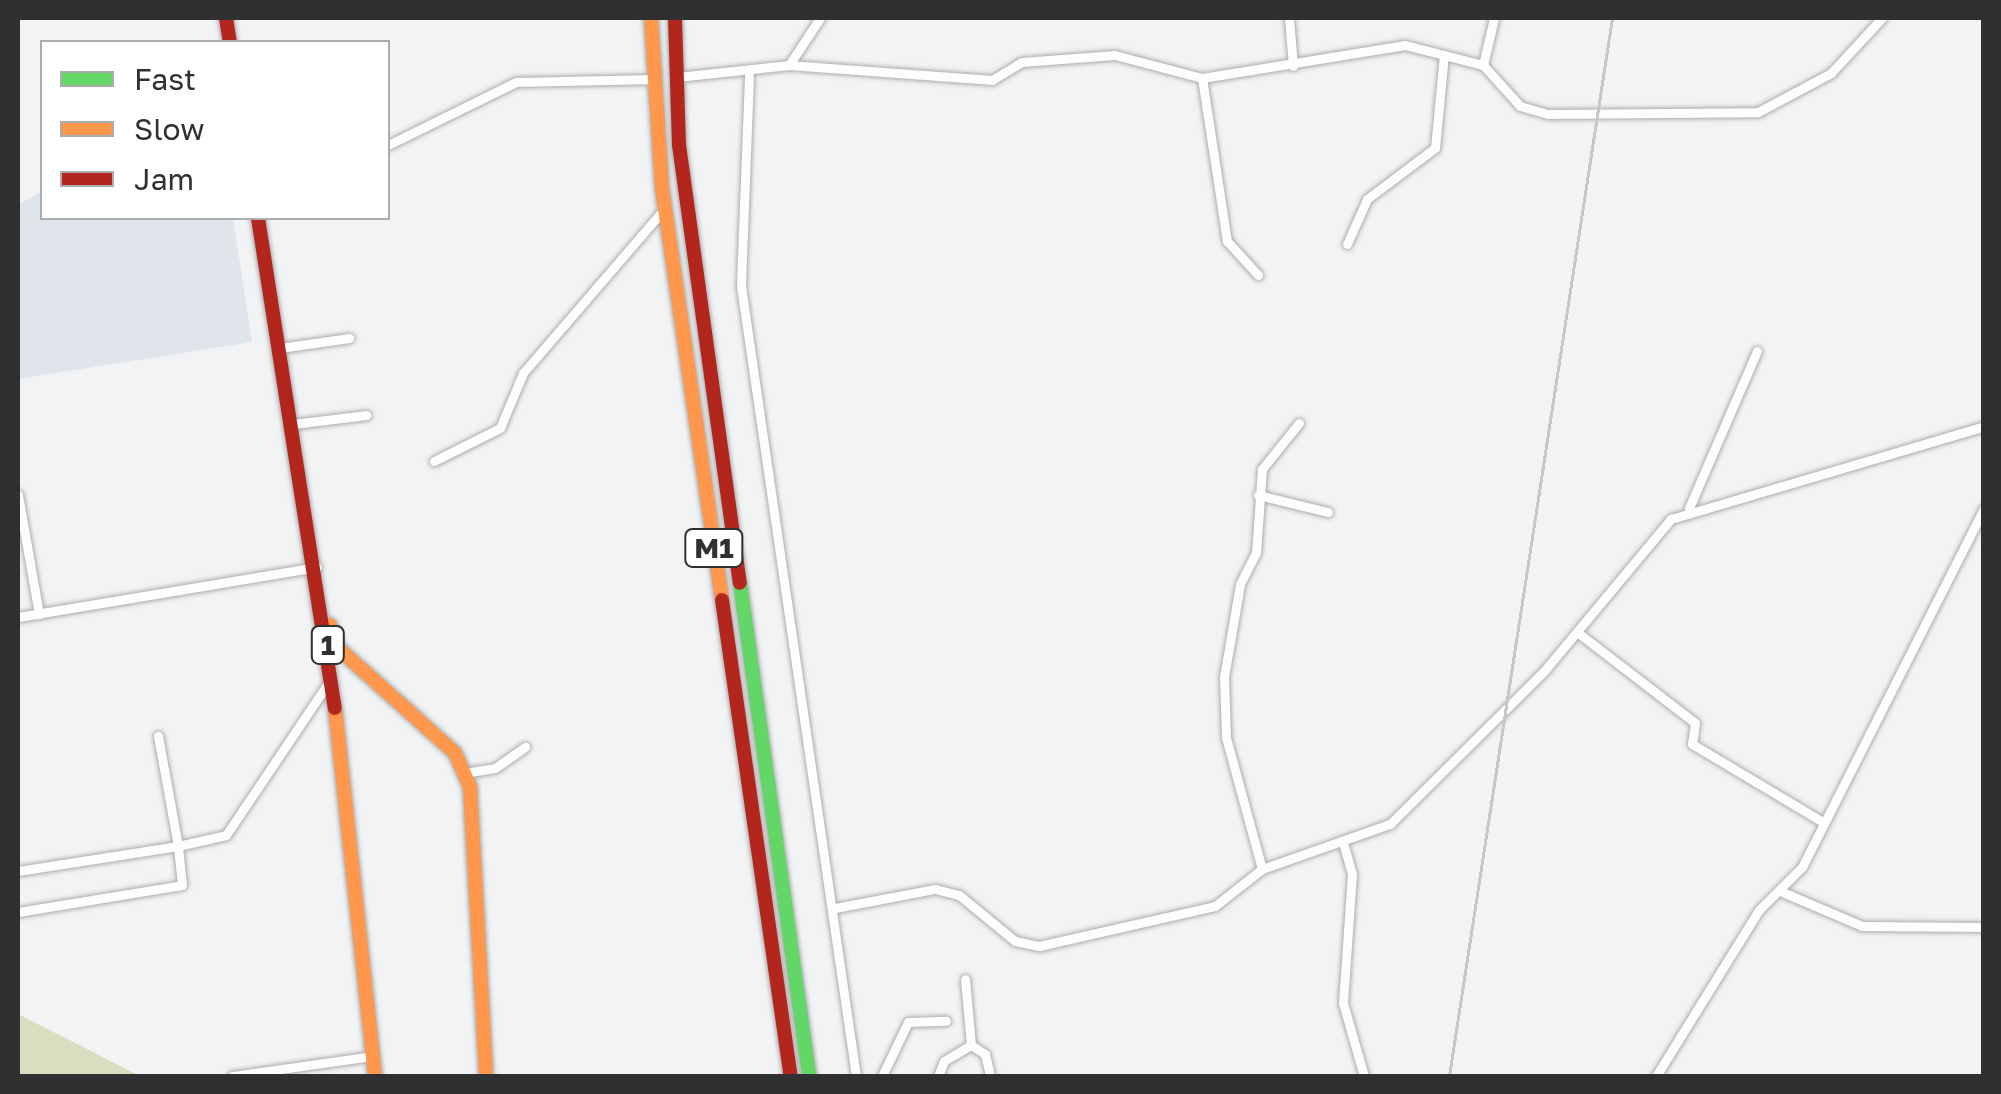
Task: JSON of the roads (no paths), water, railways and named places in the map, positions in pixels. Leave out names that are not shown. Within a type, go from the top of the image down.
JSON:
[{"type":"main road","name":"M1","points":[[651,18],[664,208],[791,1076]]},
{"type":"main road","name":"M1","points":[[675,18],[677,77],[808,1076]]},
{"type":"main road","name":"1","points":[[258,220],[324,610],[375,1076]]},
{"type":"main road","points":[[324,610],[338,648],[455,754],[464,773],[474,820],[486,1076]]},
{"type":"street","points":[[790,64],[820,18]]},
{"type":"street","points":[[1290,18],[1293,66]]},
{"type":"street","points":[[1483,65],[1494,18]]},
{"type":"street","points":[[677,77],[749,76],[790,64],[992,80],[1022,62],[1114,55],[1202,78],[1405,45],[1483,65],[1520,106],[1548,114],[1758,112],[1831,73],[1873,20]]},
{"type":"street","points":[[1346,244],[1367,199],[1434,148],[1444,55]]},
{"type":"street","points":[[749,76],[741,286],[836,908],[856,1076]]},
{"type":"street","points":[[1202,78],[1227,241],[1258,275]]},
{"type":"street","points":[[390,144],[516,82],[655,79]]},
{"type":"street","points":[[434,461],[500,428],[523,373],[664,208]]},
{"type":"street","points":[[280,348],[349,338]]},
{"type":"street","points":[[836,908],[934,888],[959,895],[1015,941],[1038,946],[1214,906],[1262,869],[1344,846],[1390,824],[1432,787],[1689,508],[1757,351]]},
{"type":"street","points":[[293,424],[366,415]]},
{"type":"street","points":[[1262,869],[1223,704],[1240,584],[1256,553],[1262,469],[1299,423]]},
{"type":"street","points":[[1689,508],[1842,474],[1984,426]]},
{"type":"street","points":[[18,495],[39,614]]},
{"type":"street","points":[[1258,495],[1328,512]]},
{"type":"street","points":[[1656,1076],[1780,891],[1802,868],[1821,821],[1984,509]]},
{"type":"street","points":[[18,617],[317,567]]},
{"type":"street","points":[[1577,632],[1695,723],[1692,744],[1821,821]]},
{"type":"street","points":[[18,872],[178,846],[226,834],[332,678]]},
{"type":"street","points":[[18,912],[182,885],[158,736]]},
{"type":"street","points":[[464,773],[496,768],[524,747]]},
{"type":"street","points":[[1344,846],[1352,874],[1343,1003],[1364,1076]]},
{"type":"street","points":[[1780,891],[1862,926],[1984,927]]},
{"type":"street","points":[[965,979],[971,1044],[985,1054],[990,1076]]},
{"type":"street","points":[[882,1076],[908,1022],[946,1021]]},
{"type":"street","points":[[940,1075],[971,1044]]},
{"type":"street","points":[[232,1076],[374,1056]]},
{"type":"railway","points":[[1449,1076],[1612,18]]}]
